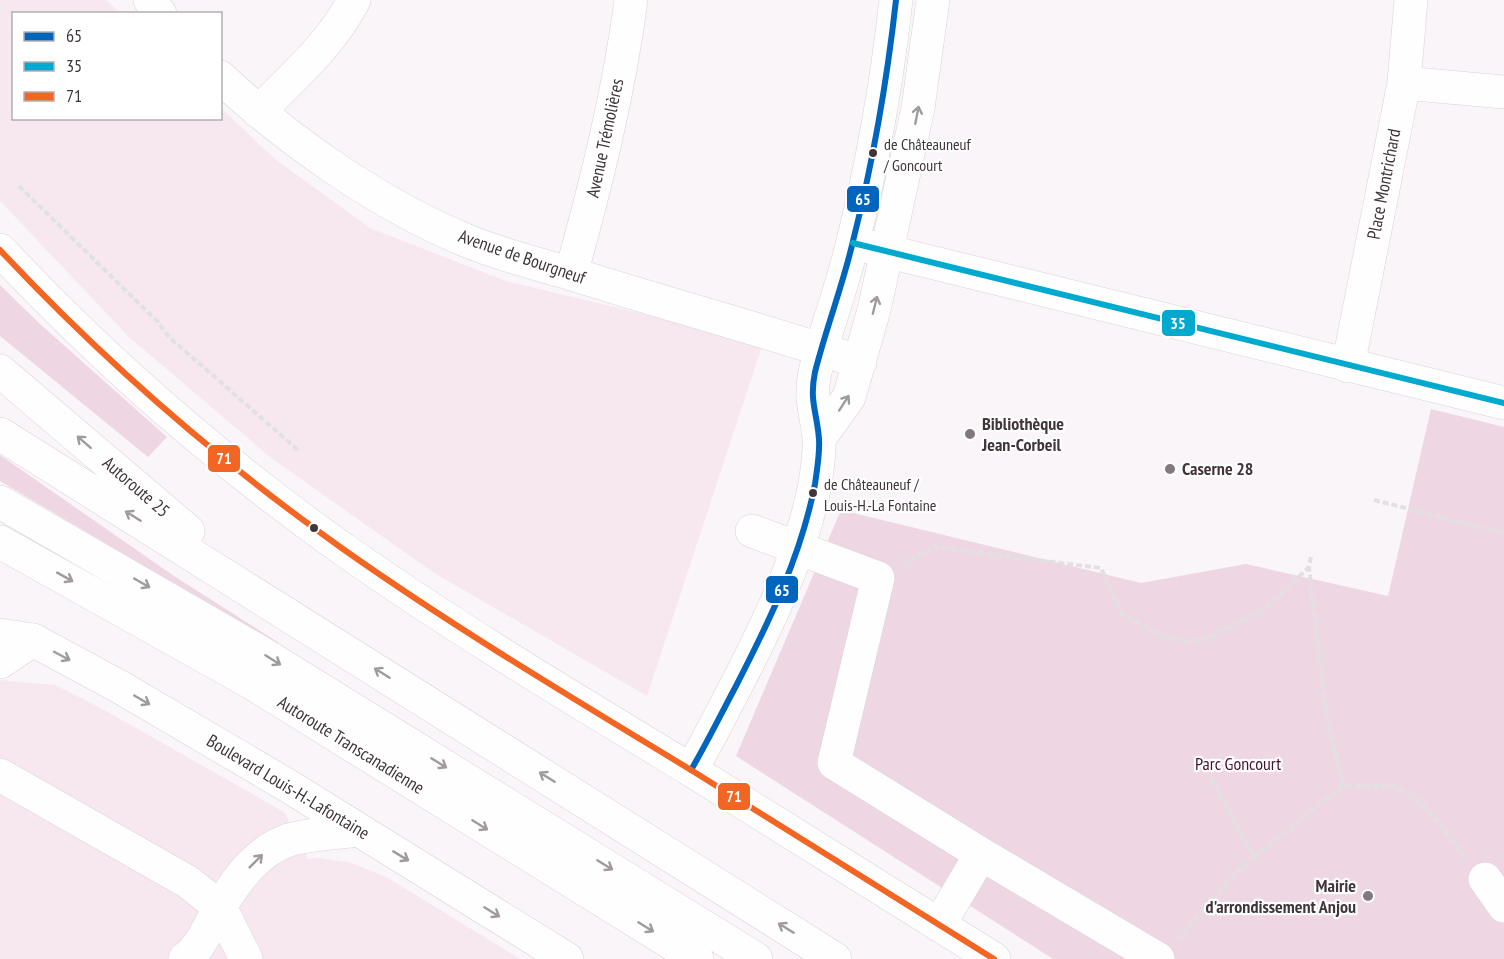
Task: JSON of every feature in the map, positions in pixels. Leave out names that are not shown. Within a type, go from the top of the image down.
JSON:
[{"type":"main road","points":[[259,112],[324,46],[354,0]]},
{"type":"main road","name":"Avenue Trémolières","points":[[571,274],[606,142],[631,0]]},
{"type":"main road","points":[[691,770],[754,652],[798,549],[815,483],[819,439],[812,401],[814,380],[853,243],[882,102],[896,0]]},
{"type":"main road","points":[[819,439],[849,397],[860,362],[888,252],[918,108],[933,0]]},
{"type":"main road","name":"Place Montrichard","points":[[1348,366],[1404,83],[1411,0]]},
{"type":"main road","name":"Avenue de Bourgneuf","points":[[222,79],[259,112],[319,157],[402,209],[465,240],[860,362]]},
{"type":"main road","points":[[1404,83],[1504,92]]},
{"type":"main road","points":[[853,243],[1504,403]]},
{"type":"main road","points":[[0,250],[64,316],[128,376],[216,452],[300,517],[422,603],[994,959]]},
{"type":"main road","name":"Autoroute 25","points":[[0,371],[272,603]]},
{"type":"main road","points":[[0,434],[835,959]]},
{"type":"main road","points":[[0,502],[265,655],[756,959]]},
{"type":"main road","points":[[752,531],[878,578],[834,763],[981,854],[1166,951]]},
{"type":"main road","name":"Autoroute Transcanadienne","points":[[0,542],[252,683],[697,959]]},
{"type":"main road","points":[[0,620],[33,640],[0,662]]},
{"type":"main road","name":"Boulevard Louis-H.-Lafontaine","points":[[0,635],[33,640],[120,687],[210,739],[567,959]]},
{"type":"main road","points":[[0,775],[188,882],[220,907],[246,959]]},
{"type":"main road","points":[[185,959],[199,945],[220,907],[254,862],[276,846],[291,839],[358,830]]},
{"type":"main road","points":[[939,926],[981,854]]},
{"type":"main road","points":[[1485,879],[1504,906]]},
{"type":"path","points":[[19,186],[158,322],[169,337],[298,450]]},
{"type":"path","points":[[1374,500],[1504,532]]},
{"type":"path","points":[[878,578],[934,547],[1101,568],[1121,613],[1162,638],[1187,641],[1209,638],[1265,609],[1309,567]]},
{"type":"path","points":[[1311,557],[1309,567],[1326,712],[1343,786]]},
{"type":"path","points":[[1211,778],[1254,857]]},
{"type":"path","points":[[1166,951],[1234,875],[1343,786],[1393,786],[1420,801],[1485,879]]},
{"type":"shaded area","points":[[0,0],[106,0],[119,12],[12,12],[12,120],[222,120],[222,109],[275,159],[370,228],[506,281],[715,331],[762,346],[647,696],[434,573],[270,457],[130,338],[0,201]]},
{"type":"shaded area","points":[[0,680],[55,685],[99,707],[284,812],[289,821],[286,825],[307,853],[307,859],[320,858],[352,863],[388,878],[520,959],[0,959]]},
{"type":"green space","points":[[0,285],[39,323],[167,437],[148,457],[0,336]]},
{"type":"green space","name":"Parc Goncourt","points":[[1431,409],[1504,427],[1504,959],[1053,959],[736,756],[841,510],[1141,583],[1246,564],[1388,596]]},
{"type":"green space","points":[[0,455],[174,576],[279,643],[276,648],[161,576],[0,481]]},
{"type":"transit line","name":"65","points":[[691,770],[772,613],[793,563],[809,511],[819,450],[813,382],[849,257],[867,181],[884,91],[896,0]]},
{"type":"transit line","name":"35","points":[[853,243],[1504,403]]},
{"type":"transit line","name":"71","points":[[0,250],[80,331],[164,408],[252,481],[343,549],[428,607],[515,662],[994,959]]},
{"type":"place","name":"de Châteauneuf / Goncourt","points":[[873,153]]},
{"type":"place","name":"Bibliothèque Jean-Corbeil","points":[[970,434]]},
{"type":"place","name":"Caserne 28","points":[[1170,469]]},
{"type":"place","name":"de Châteauneuf / Louis-H.-La Fontaine","points":[[813,493]]},
{"type":"place","name":"Mairie d'arrondissement Anjou","points":[[1368,896]]}]
